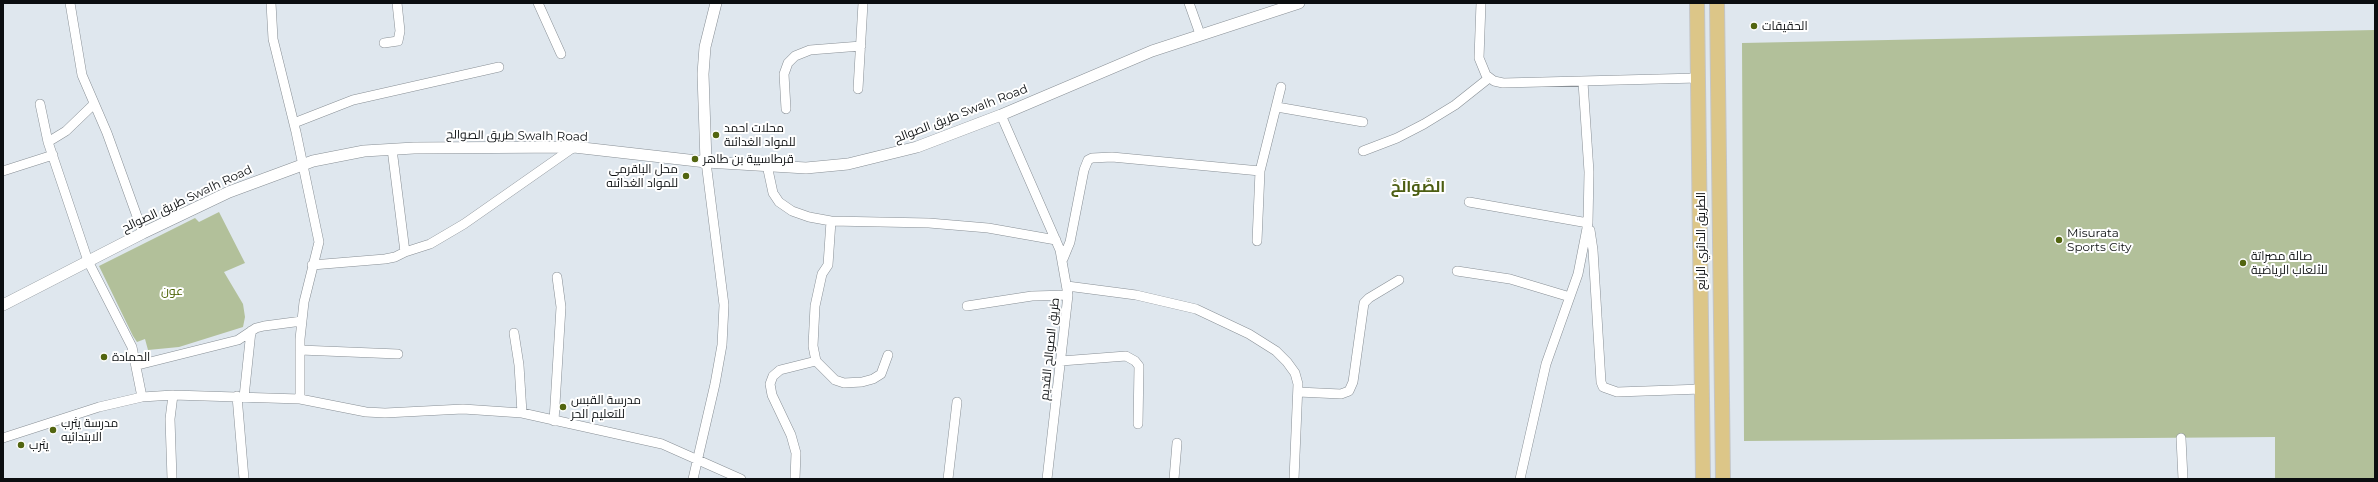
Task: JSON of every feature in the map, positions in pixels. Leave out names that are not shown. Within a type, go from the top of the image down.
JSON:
[{"type":"main road","name":"الطريق الدائري الرابع","points":[[1717,3],[1723,478]]},
{"type":"main road","name":"الطريق الدائري الرابع","points":[[1696,7],[1703,479]]},
{"type":"street","points":[[70,3],[82,75],[143,232]]},
{"type":"street","points":[[271,3],[273,39],[294,123],[319,242],[312,265],[302,321],[300,350],[300,399]]},
{"type":"street","points":[[384,43],[398,40],[400,31],[397,3]]},
{"type":"street","points":[[538,3],[561,54]]},
{"type":"street","points":[[693,479],[716,384],[722,345],[724,305],[706,162],[703,74],[705,47],[716,3]]},
{"type":"street","points":[[858,89],[863,3]]},
{"type":"street","points":[[1189,3],[1200,34]]},
{"type":"street","name":"طريق الصوالح Swalh Road","points":[[3,305],[143,232],[229,192],[303,164],[364,151],[392,149],[574,147],[706,162],[767,166],[806,168],[848,164],[884,157],[917,148],[1001,115],[1071,84],[1200,34],[1299,3]]},
{"type":"street","points":[[1481,3],[1479,58],[1482,68],[1489,78],[1503,83],[1698,78]]},
{"type":"street","points":[[786,109],[784,74],[788,63],[795,56],[810,50],[860,46]]},
{"type":"street","points":[[294,123],[353,100],[498,67]]},
{"type":"street","points":[[1363,151],[1397,138],[1424,124],[1455,105],[1489,78]]},
{"type":"street","points":[[1520,479],[1546,364],[1578,274],[1588,223],[1589,172],[1583,82]]},
{"type":"street","points":[[1257,241],[1260,171],[1281,87]]},
{"type":"street","points":[[40,104],[48,142],[88,261],[132,347],[138,365],[142,397]]},
{"type":"street","points":[[48,142],[66,131],[94,104]]},
{"type":"street","points":[[1277,107],[1363,122]]},
{"type":"street","name":"طريق الصوالح القديم","points":[[1001,115],[1056,240],[1063,259],[1068,290],[1047,479]]},
{"type":"street","points":[[312,265],[390,258],[430,244],[464,224],[574,147]]},
{"type":"street","points":[[392,149],[404,252]]},
{"type":"street","points":[[3,171],[53,155]]},
{"type":"street","points":[[1063,259],[1070,242],[1084,170],[1088,160],[1092,158],[1112,157],[1260,171]]},
{"type":"street","points":[[767,166],[773,193],[779,202],[792,211],[831,221],[958,225],[988,228],[1056,240]]},
{"type":"street","points":[[1469,202],[1588,223]]},
{"type":"street","points":[[831,221],[828,264],[822,274],[815,306],[813,346],[816,361],[835,380],[844,383],[862,382],[873,379],[881,374],[888,355]]},
{"type":"street","points":[[1588,223],[1593,250],[1601,382],[1603,387],[1617,392],[1702,389]]},
{"type":"street","points":[[1457,271],[1510,279],[1570,296]]},
{"type":"street","points":[[554,420],[561,307],[557,277]]},
{"type":"street","points":[[1298,392],[1341,394],[1349,391],[1353,382],[1364,303],[1369,298],[1399,280]]},
{"type":"street","points":[[967,306],[1068,290],[1136,295],[1181,305],[1210,315],[1249,334],[1276,351],[1295,373],[1298,392],[1294,479]]},
{"type":"street","points":[[138,365],[238,340],[251,331],[264,326],[302,321]]},
{"type":"street","points":[[244,479],[240,397],[251,331]]},
{"type":"street","points":[[514,333],[519,365],[522,413]]},
{"type":"street","points":[[300,350],[398,354]]},
{"type":"street","points":[[1061,361],[1126,356],[1136,361],[1139,366],[1138,424]]},
{"type":"street","points":[[795,479],[796,453],[791,435],[772,395],[770,384],[773,376],[780,370],[816,361]]},
{"type":"street","points":[[3,438],[99,407],[142,397],[173,394],[300,399],[366,412],[412,413],[463,409],[522,413],[662,444],[697,458],[741,479]]},
{"type":"street","points":[[172,479],[170,419],[173,394]]},
{"type":"street","points":[[948,479],[957,402]]},
{"type":"street","points":[[2181,438],[2183,479]]},
{"type":"street","points":[[1174,479],[1177,443]]},
{"type":"green space","name":"Misurata Sports City","points":[[2375,30],[2375,479],[2275,479],[2275,437],[1744,441],[1742,43]]},
{"type":"green space","name":"عون","points":[[219,212],[245,263],[224,272],[243,304],[245,317],[243,327],[179,347],[148,350],[145,339],[137,342],[133,336],[99,266],[195,218],[199,222]]},
{"type":"place","name":"الحقيقات","points":[[1754,26]]},
{"type":"place","name":"محلات احمد للمواد الغدائىة","points":[[716,135]]},
{"type":"place","name":"قرطاسيية بن طاهر","points":[[695,159]]},
{"type":"place","name":"محل الباقرمى للمواد الغدائىه","points":[[686,176]]},
{"type":"place","name":"Misurata Sports City","points":[[2059,240]]},
{"type":"place","name":"صالة مصراتة للألعاب الرياضية","points":[[2243,263]]},
{"type":"place","name":"الحمادة","points":[[104,357]]},
{"type":"place","name":"مدرسة القبس للتعليم الحر","points":[[563,407]]},
{"type":"place","name":"مدرسة يثرب الابتدائيه","points":[[53,430]]},
{"type":"place","name":"يثرب","points":[[21,445]]},
{"type":"district","name":"الصَّوَالَحْ","points":[[1418,187]]}]
